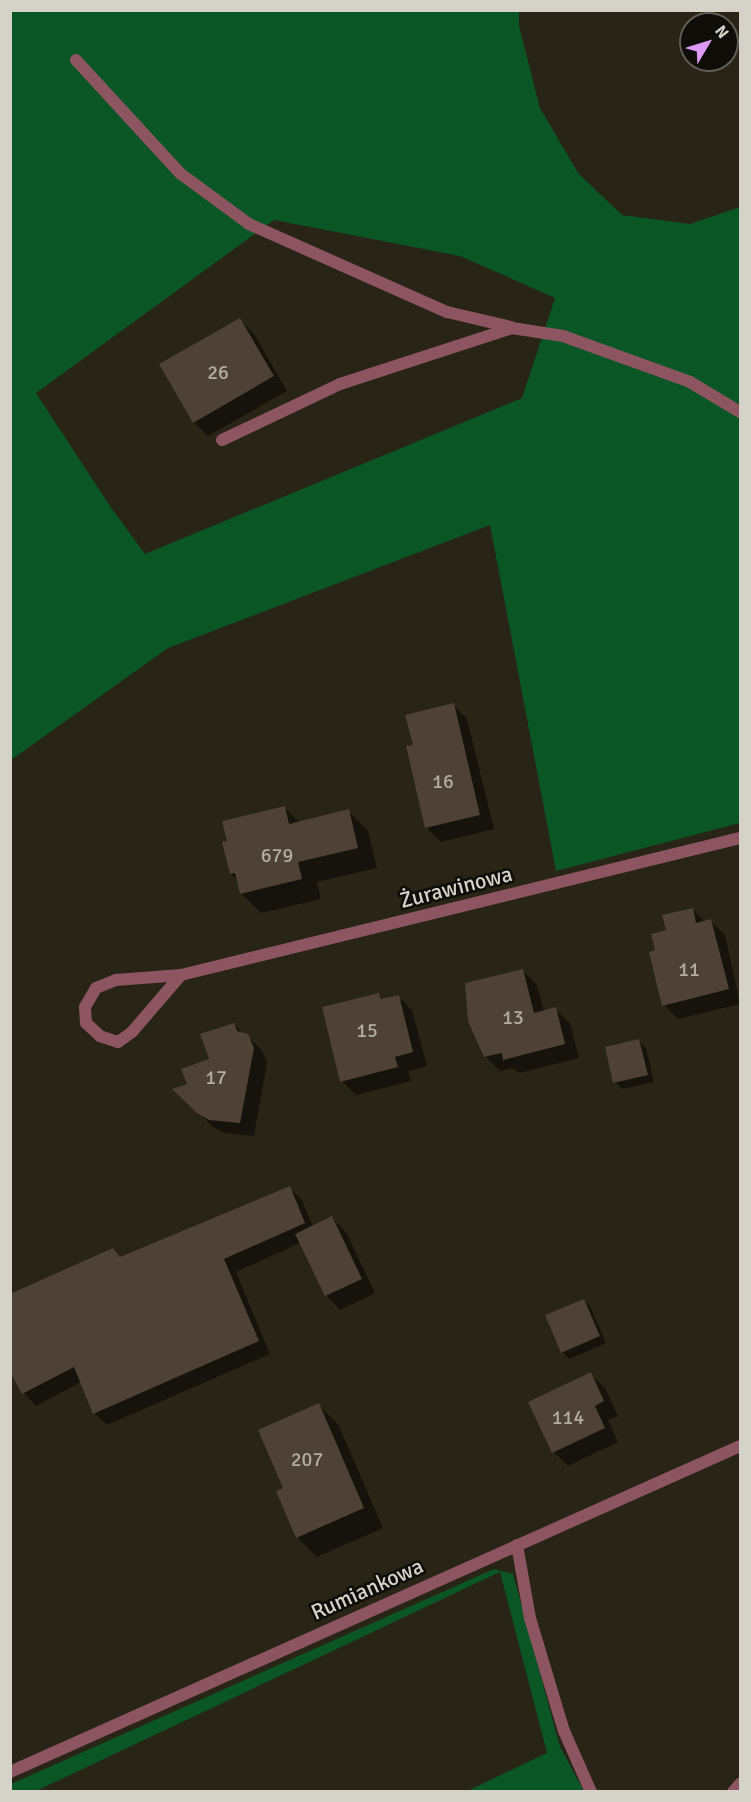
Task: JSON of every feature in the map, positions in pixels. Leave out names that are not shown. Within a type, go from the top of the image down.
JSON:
[{"type":"street","points":[[76,60],[181,174],[249,224],[447,312],[563,336],[679,378],[741,412]]},
{"type":"street","points":[[222,440],[339,384],[435,355],[512,327]]},
{"type":"street","name":"Żurawinowa","points":[[181,975],[132,1032],[118,1042],[100,1036],[86,1023],[85,1006],[96,988],[116,980],[181,975],[741,838]]},
{"type":"street","name":"Rumiankowa","points":[[10,1772],[741,1446]]},
{"type":"street","points":[[517,1545],[530,1618],[564,1731],[591,1791]]},
{"type":"street","points":[[733,1791],[741,1784]]},
{"type":"green space","points":[[11,11],[519,11],[519,26],[540,108],[578,173],[622,215],[690,224],[740,207],[740,823],[556,871],[490,525],[168,648],[11,760]],"holes":[[[274,220],[460,256],[555,298],[522,398],[145,554],[110,506],[36,393]]]},
{"type":"green space","points":[[494,1569],[513,1574],[560,1747],[584,1791],[467,1791],[547,1753],[500,1572],[36,1791],[11,1791],[11,1784]]},
{"type":"building","points":[[240,318],[274,376],[193,423],[159,364]]},
{"type":"building","points":[[454,703],[480,815],[425,828],[406,746],[413,745],[405,715]]},
{"type":"building","points":[[285,806],[289,824],[349,809],[358,848],[298,862],[302,879],[240,894],[235,873],[230,874],[222,842],[227,841],[222,821]]},
{"type":"building","points":[[693,908],[696,923],[711,919],[729,989],[662,1006],[649,952],[655,950],[651,934],[666,930],[662,915]]},
{"type":"building","points":[[523,969],[534,1013],[556,1007],[565,1044],[503,1060],[502,1053],[484,1057],[468,1021],[465,983]]},
{"type":"building","points":[[379,993],[381,999],[399,995],[413,1052],[395,1057],[398,1067],[340,1082],[322,1007]]},
{"type":"building","points":[[234,1023],[237,1031],[248,1034],[254,1048],[240,1123],[209,1120],[197,1113],[172,1089],[187,1084],[181,1069],[209,1059],[200,1034]]},
{"type":"building","points":[[639,1039],[648,1075],[613,1083],[605,1047]]},
{"type":"building","points":[[290,1186],[305,1223],[224,1259],[259,1341],[93,1414],[74,1367],[22,1394],[10,1372],[10,1294],[113,1248],[120,1257]]},
{"type":"building","points":[[332,1216],[362,1279],[325,1296],[295,1234]]},
{"type":"building","points":[[584,1299],[600,1336],[561,1353],[545,1315]]},
{"type":"building","points":[[591,1372],[604,1401],[595,1406],[605,1428],[552,1453],[528,1402]]},
{"type":"building","points":[[319,1403],[364,1508],[296,1538],[276,1491],[283,1488],[258,1430]]}]
